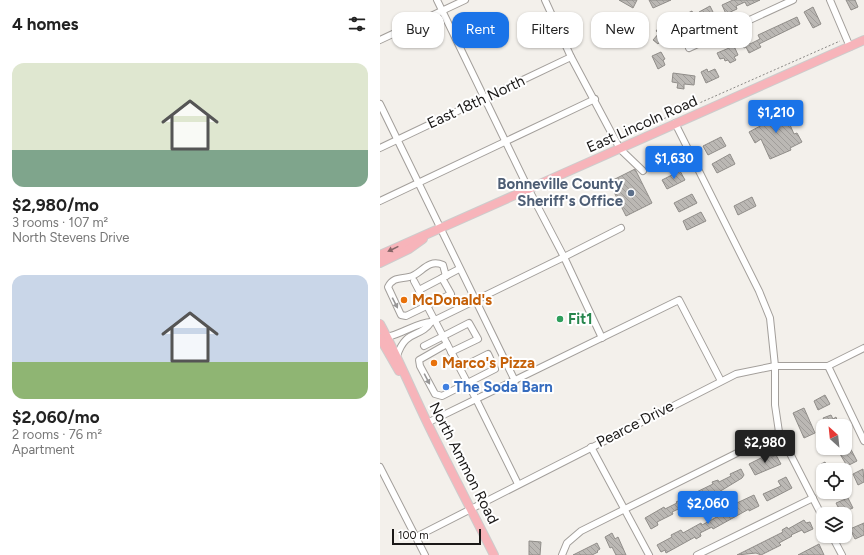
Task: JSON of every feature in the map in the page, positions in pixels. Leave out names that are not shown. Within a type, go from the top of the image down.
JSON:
[{"type":"main road","name":"East Lincoln Road","points":[[380,255],[864,40]]},
{"type":"main road","name":"East Lincoln Road","points":[[380,263],[409,249],[431,233]]},
{"type":"main road","name":"North Ammon Road","points":[[380,324],[384,338],[397,356],[408,384],[427,423],[494,555]]},
{"type":"main road","name":"North Ammon Road","points":[[384,338],[382,348],[408,384]]},
{"type":"street","points":[[438,0],[602,338]]},
{"type":"street","points":[[380,40],[465,0]]},
{"type":"street","points":[[545,0],[571,57],[620,149],[643,172]]},
{"type":"street","points":[[752,19],[793,0]]},
{"type":"street","points":[[830,0],[850,47]]},
{"type":"street","name":"East 18th North","points":[[380,148],[571,57]]},
{"type":"street","points":[[380,200],[419,183],[594,98]]},
{"type":"street","points":[[380,104],[474,300],[515,380]]},
{"type":"street","points":[[675,123],[762,298],[770,318],[775,366],[775,405],[779,432],[818,507]]},
{"type":"street","points":[[384,338],[400,334],[424,322],[432,321],[621,228]]},
{"type":"street","points":[[439,263],[443,265],[445,269],[444,275],[451,294],[406,316],[402,315],[388,287],[394,280],[405,277],[408,278],[418,271],[433,264],[439,263]]},
{"type":"street","points":[[418,290],[444,275],[459,269]]},
{"type":"street","points":[[414,281],[427,306],[432,321],[443,336],[460,368],[518,484]]},
{"type":"street","points":[[427,423],[679,300],[721,381]]},
{"type":"street","points":[[397,356],[402,342],[409,336],[427,328],[432,321]]},
{"type":"street","points":[[424,346],[469,323],[478,339],[451,352]]},
{"type":"street","points":[[447,344],[419,360],[419,363],[435,394],[442,396],[495,369],[488,354],[460,368]]},
{"type":"street","name":"Pearce Drive","points":[[416,536],[736,374],[775,366],[828,366],[864,348]]},
{"type":"street","points":[[828,366],[864,441]]},
{"type":"street","points":[[562,555],[567,543],[581,532],[779,432]]},
{"type":"street","points":[[591,447],[649,555]]},
{"type":"street","points":[[380,467],[425,555]]},
{"type":"street","points":[[697,555],[813,498]]},
{"type":"street","points":[[836,543],[842,555]]},
{"type":"path","points":[[616,140],[846,38]]},
{"type":"building","points":[[619,0],[637,0],[633,8]]},
{"type":"building","points":[[649,0],[671,0],[653,8]]},
{"type":"building","points":[[733,0],[760,0],[747,6],[745,2],[736,6],[737,9],[730,12],[725,12],[722,5]]},
{"type":"building","points":[[846,0],[855,0],[858,7],[851,10]]},
{"type":"building","points":[[710,6],[713,12],[699,12]]},
{"type":"building","points":[[813,7],[821,24],[813,28],[804,12]]},
{"type":"building","points":[[797,17],[800,24],[759,44],[761,47],[749,53],[746,48],[752,48],[752,43],[760,39],[758,35]]},
{"type":"building","points":[[657,35],[657,43],[653,40]]},
{"type":"building","points":[[729,48],[735,48],[738,55],[734,57],[736,60],[730,63],[728,60],[725,61],[724,58],[720,59],[717,53]]},
{"type":"building","points":[[661,52],[665,59],[663,60],[665,65],[658,69],[652,56]]},
{"type":"building","points":[[707,69],[708,72],[715,69],[719,77],[706,83],[701,72]]},
{"type":"building","points":[[673,73],[695,76],[694,85],[684,84],[684,89],[677,88],[678,83],[672,82]]},
{"type":"building","points":[[770,109],[775,119],[790,111],[796,122],[790,125],[794,134],[797,133],[802,142],[790,148],[791,150],[770,159],[761,139],[755,143],[749,132],[764,124],[759,115]]},
{"type":"building","points":[[721,137],[726,146],[708,155],[703,146]]},
{"type":"building","points":[[671,153],[676,162],[658,171],[653,162]]},
{"type":"building","points":[[730,154],[735,164],[717,173],[712,164]]},
{"type":"building","name":"Bonneville County Sheriff's Office","points":[[635,169],[652,203],[626,216],[609,182]]},
{"type":"building","points":[[680,171],[685,180],[667,189],[662,180]]},
{"type":"building","points":[[692,194],[697,203],[679,212],[674,203]]},
{"type":"building","points":[[752,197],[756,206],[738,215],[734,206]]},
{"type":"building","points":[[701,212],[706,221],[687,230],[683,221]]},
{"type":"building","points":[[825,395],[830,404],[818,410],[814,401]]},
{"type":"building","points":[[804,408],[815,433],[804,438],[793,413]]},
{"type":"building","points":[[831,415],[833,419],[824,419]]},
{"type":"building","points":[[852,451],[857,461],[852,464],[845,463],[841,455],[852,455]]},
{"type":"building","points":[[771,453],[772,457],[776,455],[781,464],[755,475],[749,464]]},
{"type":"building","points":[[741,469],[744,475],[742,478],[699,504],[697,500],[672,512],[673,514],[657,522],[658,525],[651,529],[645,518],[664,507],[665,509],[713,484],[712,482],[718,480],[719,482],[731,476],[730,474]]},
{"type":"building","points":[[863,469],[864,482],[858,485],[853,474]]},
{"type":"building","points":[[786,477],[792,488],[767,501],[763,494],[781,486],[778,481]]},
{"type":"building","points":[[754,495],[759,506],[749,511],[749,509],[713,529],[712,527],[700,533],[701,536],[696,539],[695,537],[666,553],[665,550],[661,552],[657,545],[681,530],[683,533],[701,523],[702,525],[726,512],[724,509]]},
{"type":"building","points":[[848,499],[853,508],[838,507],[836,503]]},
{"type":"building","points":[[804,520],[806,523],[810,522],[813,529],[804,533],[802,530],[791,535],[792,536],[779,543],[781,545],[761,555],[756,553],[737,555],[783,532],[782,530],[787,527],[788,529]]},
{"type":"building","points":[[864,523],[864,535],[855,539],[852,533],[852,528]]},
{"type":"building","points":[[612,533],[615,539],[618,537],[626,555],[616,555],[612,547],[610,548],[605,537]]},
{"type":"building","points":[[529,541],[541,542],[540,555],[529,555]]},
{"type":"building","points":[[597,543],[600,549],[592,555],[573,555]]},
{"type":"building","points":[[819,544],[824,555],[798,555]]},
{"type":"place","name":"Bonneville County Sheriff's Office","points":[[631,193]]},
{"type":"place","name":"McDonald's","points":[[404,300]]},
{"type":"place","name":"Fit1","points":[[560,319]]},
{"type":"place","name":"Marco's Pizza","points":[[434,363]]},
{"type":"place","name":"The Soda Barn","points":[[446,387]]}]
